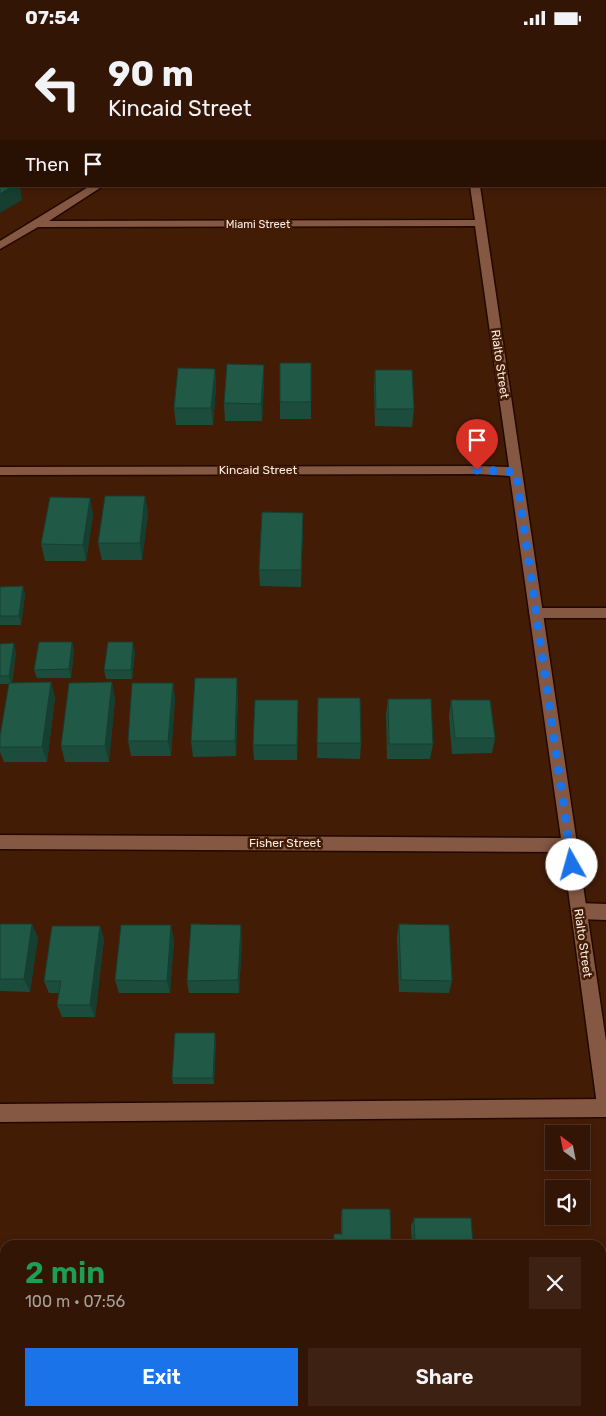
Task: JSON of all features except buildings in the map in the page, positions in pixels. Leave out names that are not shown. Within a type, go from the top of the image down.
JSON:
[{"type":"street","points":[[0,246],[96,187]]},
{"type":"street","name":"Rialto Street","points":[[475,187],[606,1107]]},
{"type":"street","name":"Miami Street","points":[[36,225],[480,223]]},
{"type":"street","name":"Kincaid Street","points":[[0,471],[477,470],[516,472]]},
{"type":"street","points":[[536,613],[606,613]]},
{"type":"street","name":"Fisher Street","points":[[0,842],[570,845]]},
{"type":"street","points":[[578,911],[606,912]]},
{"type":"street","points":[[0,1113],[606,1107]]},
{"type":"route","points":[[477,470],[516,472],[572,865]]}]
